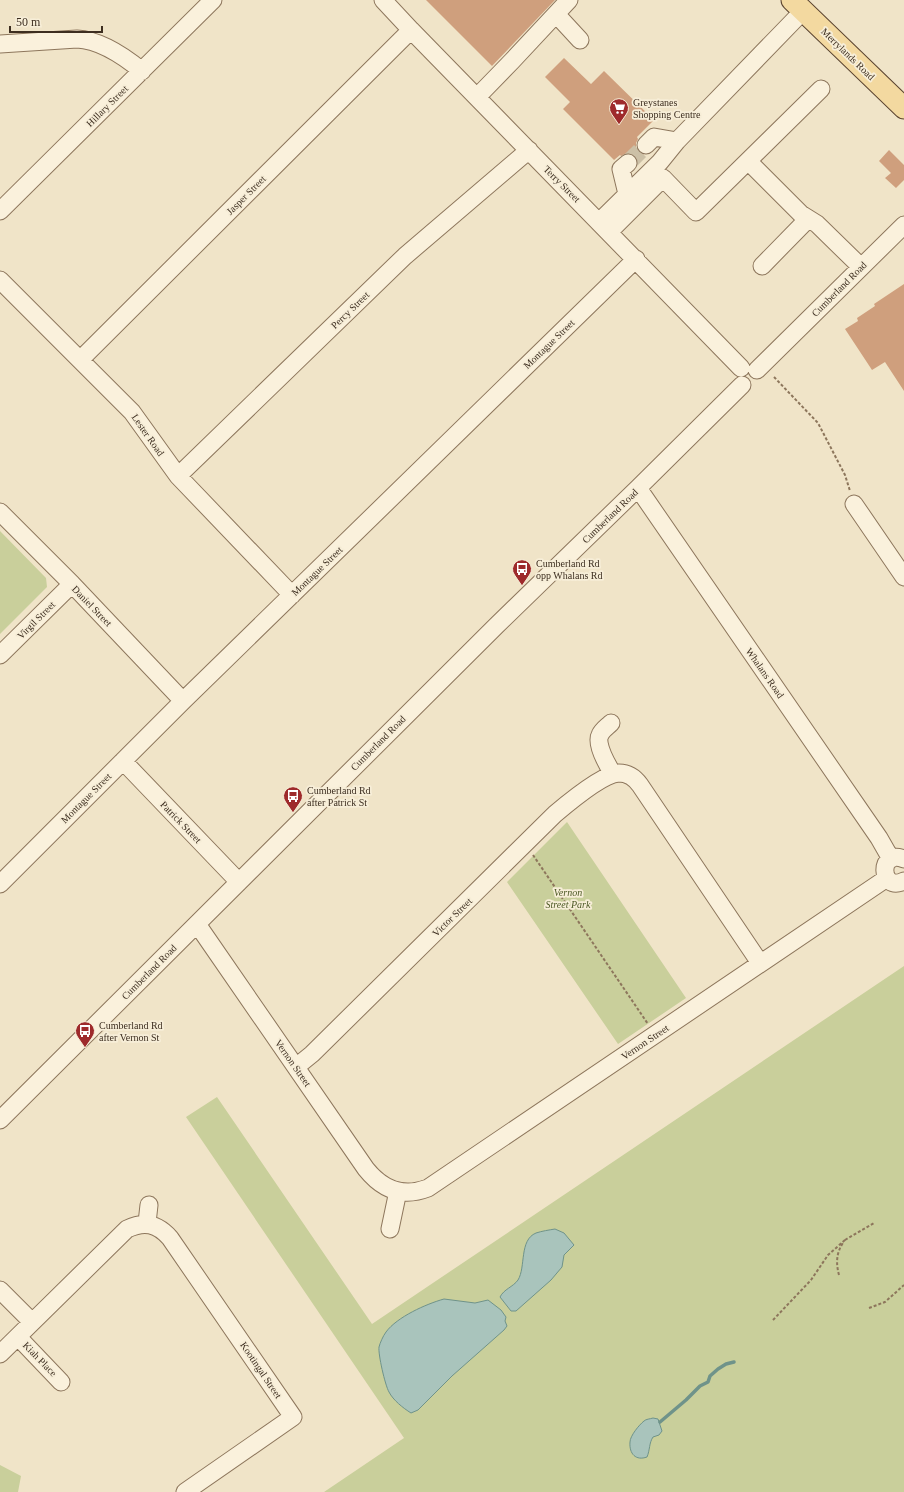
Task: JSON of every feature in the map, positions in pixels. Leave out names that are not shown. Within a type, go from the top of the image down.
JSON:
[{"type":"main road","name":"Merrylands Road","points":[[798,6],[904,108]]},
{"type":"street","name":"Hillary Street","points":[[0,211],[213,0]]},
{"type":"street","name":"Terry Street","points":[[383,0],[604,227],[749,369]]},
{"type":"street","points":[[477,97],[569,0]]},
{"type":"street","points":[[604,227],[627,194],[660,162],[798,6]]},
{"type":"street","points":[[556,14],[580,40]]},
{"type":"street","name":"Jasper Street","points":[[81,359],[411,30]]},
{"type":"street","points":[[0,44],[78,39],[86,40],[123,56],[142,71]]},
{"type":"street","points":[[604,227],[663,178],[696,212],[821,89]]},
{"type":"street","points":[[646,145],[654,137],[677,141]]},
{"type":"street","name":"Percy Street","points":[[178,476],[405,256],[528,150]]},
{"type":"street","points":[[748,161],[801,214],[817,224],[861,268]]},
{"type":"street","points":[[627,194],[621,169],[628,163]]},
{"type":"street","points":[[762,266],[808,219]]},
{"type":"street","name":"Cumberland Road","points":[[0,1120],[497,625],[742,385],[737,380],[738,372],[749,369],[861,268],[904,225]]},
{"type":"street","name":"Montague Street","points":[[0,884],[183,701],[636,259]]},
{"type":"street","name":"Lester Road","points":[[0,280],[81,359],[134,415],[178,476],[292,595]]},
{"type":"street","name":"Whalans Road","points":[[638,488],[870,825],[897,859]]},
{"type":"street","points":[[854,504],[904,577]]},
{"type":"street","name":"Daniel Street","points":[[0,512],[72,584],[183,701]]},
{"type":"street","name":"Virgil Street","points":[[0,655],[72,584]]},
{"type":"street","points":[[611,723],[599,735],[598,740],[604,757],[613,774],[618,773],[628,775],[640,784],[760,963]]},
{"type":"street","name":"Patrick Street","points":[[123,761],[239,882]]},
{"type":"street","name":"Victor Street","points":[[296,1066],[312,1054],[560,809],[600,781],[613,774]]},
{"type":"street","points":[[897,859],[886,863],[884,867],[885,874],[887,878],[895,883],[904,881]]},
{"type":"street","name":"Vernon Street","points":[[197,924],[366,1169],[380,1184],[398,1191],[414,1192],[428,1188],[887,878]]},
{"type":"street","points":[[390,1229],[398,1191]]},
{"type":"street","points":[[0,1354],[122,1233],[132,1226],[147,1223],[149,1205]]},
{"type":"street","name":"Kootingal Street","points":[[147,1223],[161,1229],[170,1238],[293,1417],[185,1492]]},
{"type":"street","points":[[0,1290],[32,1322]]},
{"type":"street","name":"Kiah Place","points":[[18,1337],[61,1382]]},
{"type":"path","points":[[774,377],[818,423],[846,475],[854,504]]},
{"type":"path","points":[[526,844],[655,1035]]},
{"type":"path","points":[[773,1320],[811,1280],[828,1255],[845,1240],[874,1223]]},
{"type":"path","points":[[839,1275],[837,1265],[839,1249],[845,1240]]},
{"type":"path","points":[[869,1308],[885,1302],[904,1285]]},
{"type":"green space","points":[[0,531],[46,578],[47,587],[0,634]]},
{"type":"green space","name":"Vernon Street Park","points":[[567,822],[686,998],[618,1044],[507,882]]},
{"type":"green space","points":[[904,966],[904,1492],[324,1492],[404,1438],[186,1117],[217,1097],[372,1324]]},
{"type":"green space","points":[[0,1465],[21,1476],[18,1492],[0,1492]]},
{"type":"water","points":[[555,1229],[564,1233],[574,1245],[564,1255],[562,1267],[551,1280],[516,1311],[511,1311],[500,1297],[518,1280],[527,1241],[536,1233]]},
{"type":"water","points":[[444,1299],[475,1303],[488,1300],[501,1310],[506,1317],[505,1321],[507,1326],[452,1376],[418,1410],[411,1413],[398,1404],[389,1392],[381,1362],[379,1345],[391,1326],[404,1316],[429,1304]]},
{"type":"water","points":[[653,1418],[658,1419],[662,1431],[659,1435],[653,1437],[647,1457],[640,1458],[634,1456],[630,1446],[631,1437],[644,1421]]},
{"type":"building","points":[[426,0],[555,0],[492,66]]},
{"type":"building","points":[[564,58],[591,84],[604,71],[654,120],[637,137],[636,148],[644,155],[638,161],[632,154],[627,153],[621,156],[620,155],[614,160],[563,109],[570,102],[545,77]]},
{"type":"building","points":[[889,150],[904,165],[904,180],[896,188],[885,178],[891,173],[879,161]]},
{"type":"building","points":[[904,284],[904,391],[885,362],[872,370],[845,329],[858,321],[857,318],[875,306],[874,304]]},
{"type":"waterway","points":[[660,1422],[700,1386],[708,1382],[710,1376],[718,1369],[726,1364],[734,1362]]},
{"type":"tunnel","points":[[628,163],[646,145]]},
{"type":"place","name":"Greystanes Shopping Centre","points":[[619,125]]},
{"type":"place","name":"Cumberland Rd opp Whalans Rd","points":[[522,586]]},
{"type":"place","name":"Cumberland Rd after Patrick St","points":[[293,813]]},
{"type":"place","name":"Cumberland Rd after Vernon St","points":[[85,1048]]}]
